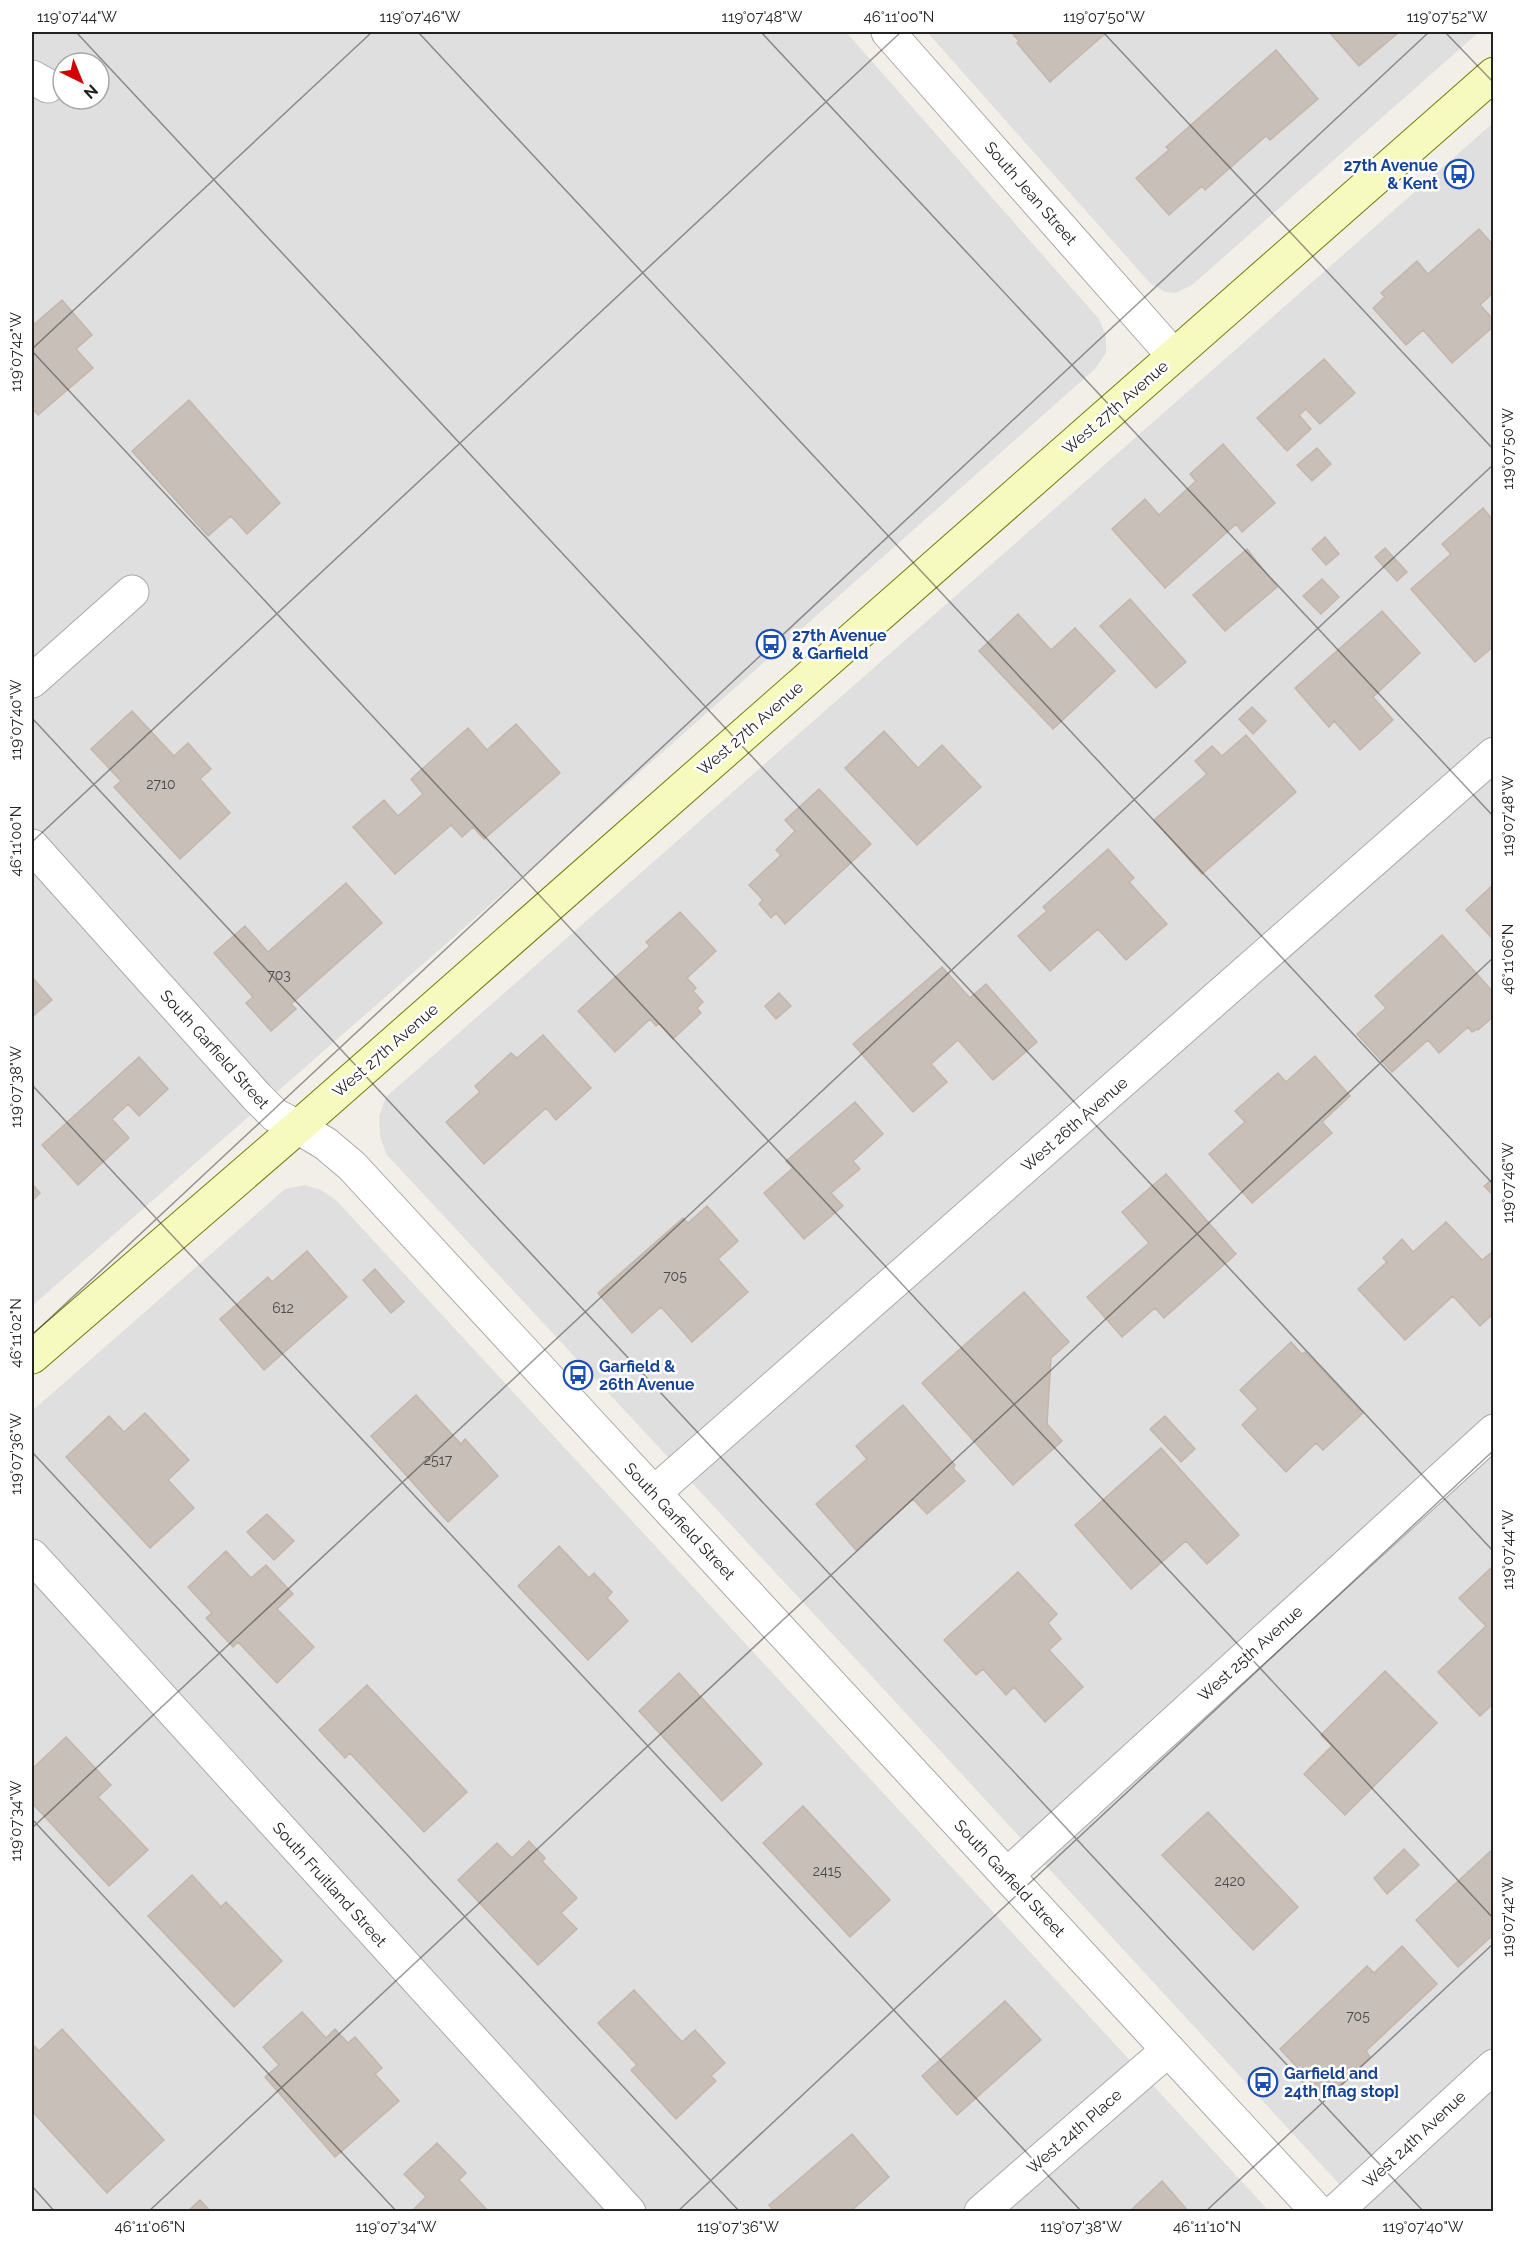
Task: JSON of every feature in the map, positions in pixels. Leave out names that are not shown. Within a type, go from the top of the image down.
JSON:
[{"type":"main road","name":"West 27th Avenue","points":[[32,1357],[298,1127],[1494,74]]},
{"type":"street","name":"South Jean Street","points":[[888,32],[1173,355]]},
{"type":"street","points":[[32,681],[132,592]]},
{"type":"street","name":"West 26th Avenue","points":[[654,1493],[1494,754]]},
{"type":"street","name":"South Garfield Street","points":[[32,846],[257,1097],[275,1115],[326,1144],[352,1166],[1318,2211]]},
{"type":"street","name":"West 25th Avenue","points":[[1007,1875],[1494,1431]]},
{"type":"street","name":"South Fruitland Street","points":[[32,1556],[629,2211]]},
{"type":"street","name":"West 24th Place","points":[[981,2211],[1168,2050]]},
{"type":"street","name":"West 24th Avenue","points":[[1335,2211],[1494,2066]]},
{"type":"shaded area","points":[[32,32],[846,32],[1099,319],[1106,336],[1106,353],[1095,369],[446,944],[32,1306]]},
{"type":"shaded area","points":[[927,32],[1479,32],[1192,285],[1176,293],[1165,292],[1150,283]]},
{"type":"shaded area","points":[[1493,123],[1493,2211],[1364,2211],[865,1669],[387,1155],[380,1137],[379,1116],[386,1097]]},
{"type":"shaded area","points":[[305,1185],[321,1190],[336,1200],[1269,2211],[32,2211],[32,1411],[285,1189]]},
{"type":"building","points":[[1011,32],[1107,32],[1050,82],[1017,43],[1019,41]]},
{"type":"building","points":[[1329,32],[1399,32],[1359,66]]},
{"type":"building","points":[[1276,50],[1318,99],[1270,140],[1266,136],[1205,190],[1202,186],[1169,215],[1136,178],[1169,150],[1166,147]]},
{"type":"building","points":[[1479,229],[1494,246],[1494,292],[1480,305],[1494,320],[1494,326],[1452,363],[1423,330],[1406,345],[1373,308],[1385,297],[1381,293],[1417,261],[1428,274]]},
{"type":"building","points":[[62,300],[92,335],[76,349],[93,368],[38,415],[32,408],[32,326]]},
{"type":"building","points":[[1324,359],[1355,393],[1320,424],[1306,409],[1299,415],[1311,429],[1287,451],[1257,418]]},
{"type":"building","points":[[189,400],[280,503],[247,534],[231,516],[208,536],[132,451]]},
{"type":"building","points":[[1223,444],[1275,503],[1242,532],[1236,524],[1165,588],[1112,529],[1145,499],[1159,515],[1196,481],[1190,474]]},
{"type":"building","points":[[1317,448],[1331,464],[1312,481],[1297,465]]},
{"type":"building","points":[[1483,508],[1492,519],[1494,517],[1494,646],[1475,662],[1411,589],[1451,554],[1442,544]]},
{"type":"building","points":[[1325,537],[1339,554],[1326,565],[1312,549]]},
{"type":"building","points":[[1385,548],[1407,572],[1397,581],[1375,557]]},
{"type":"building","points":[[1247,549],[1277,587],[1225,631],[1193,595]]},
{"type":"building","points":[[1322,579],[1339,597],[1321,614],[1303,596]]},
{"type":"building","points":[[1130,599],[1186,662],[1156,688],[1100,626]]},
{"type":"building","points":[[1382,611],[1420,653],[1373,697],[1393,720],[1360,750],[1334,721],[1329,727],[1295,688]]},
{"type":"building","points":[[1018,614],[1051,650],[1075,628],[1115,671],[1053,729],[979,651]]},
{"type":"building","points":[[1252,707],[1266,721],[1253,734],[1239,719]]},
{"type":"building","points":[[132,711],[174,756],[188,743],[211,769],[200,779],[230,813],[180,859],[114,787],[121,781],[91,749]]},
{"type":"building","points":[[516,724],[560,773],[484,839],[473,827],[462,837],[451,825],[395,874],[353,827],[384,800],[398,816],[423,794],[411,779],[468,728],[487,750]]},
{"type":"building","points":[[884,731],[918,768],[942,745],[981,787],[917,845],[845,768]]},
{"type":"building","points":[[1246,735],[1296,792],[1202,874],[1154,820],[1207,774],[1195,761],[1212,746],[1222,756]]},
{"type":"building","points":[[819,789],[871,844],[785,924],[776,913],[771,918],[759,904],[763,900],[749,885],[781,855],[776,850],[795,831],[785,820]]},
{"type":"building","points":[[1108,849],[1134,878],[1129,882],[1167,924],[1126,960],[1098,929],[1050,971],[1018,936],[1047,911],[1043,907]]},
{"type":"building","points":[[346,883],[382,923],[291,1004],[296,1009],[271,1031],[246,1003],[253,997],[214,953],[245,926],[268,952]]},
{"type":"building","points":[[1494,884],[1494,940],[1466,910]]},
{"type":"building","points":[[680,912],[716,951],[687,978],[696,988],[693,991],[703,1002],[697,1008],[701,1013],[673,1039],[659,1023],[656,1026],[650,1019],[615,1052],[578,1011],[650,946],[646,942]]},
{"type":"building","points":[[1442,935],[1494,993],[1494,1016],[1478,1030],[1472,1032],[1468,1027],[1439,1053],[1428,1040],[1392,1072],[1357,1034],[1386,1008],[1375,996]]},
{"type":"building","points":[[942,967],[970,998],[986,984],[1037,1042],[993,1080],[958,1040],[931,1064],[947,1082],[913,1112],[853,1044]]},
{"type":"building","points":[[32,977],[52,1000],[32,1017]]},
{"type":"building","points":[[779,993],[791,1006],[776,1019],[765,1006]]},
{"type":"building","points":[[543,1035],[591,1088],[556,1120],[546,1108],[484,1164],[446,1122],[480,1092],[475,1086],[511,1053],[517,1058]]},
{"type":"building","points":[[1315,1056],[1350,1096],[1322,1122],[1332,1133],[1252,1203],[1209,1154],[1245,1122],[1235,1111],[1278,1073],[1286,1082]]},
{"type":"building","points":[[139,1057],[168,1089],[139,1116],[128,1104],[112,1119],[129,1138],[78,1185],[42,1145]]},
{"type":"building","points":[[855,1102],[883,1134],[853,1161],[860,1169],[831,1193],[843,1206],[804,1239],[764,1193],[793,1168],[786,1161]]},
{"type":"building","points":[[1166,1174],[1236,1254],[1164,1318],[1155,1308],[1122,1337],[1087,1297],[1149,1243],[1122,1212]]},
{"type":"building","points":[[1494,1178],[1494,1196],[1484,1186]]},
{"type":"building","points":[[32,1184],[40,1193],[32,1201]]},
{"type":"building","points":[[707,1206],[738,1241],[718,1259],[748,1292],[692,1342],[661,1307],[632,1333],[598,1293],[683,1218],[688,1223]]},
{"type":"building","points":[[1446,1222],[1482,1260],[1492,1252],[1494,1254],[1494,1313],[1480,1326],[1453,1296],[1405,1340],[1358,1289],[1387,1262],[1383,1258],[1402,1239],[1413,1252]]},
{"type":"building","points":[[307,1251],[347,1297],[264,1370],[220,1319],[268,1277],[272,1282]]},
{"type":"building","points":[[375,1269],[404,1302],[391,1313],[363,1280]]},
{"type":"building","points":[[1024,1292],[1069,1342],[1051,1358],[1047,1424],[1062,1441],[1013,1485],[922,1383]]},
{"type":"building","points":[[1291,1342],[1302,1354],[1305,1352],[1363,1413],[1323,1450],[1316,1443],[1286,1472],[1242,1425],[1258,1409],[1240,1390]]},
{"type":"building","points":[[416,1395],[461,1444],[465,1439],[498,1476],[448,1522],[371,1436]]},
{"type":"building","points":[[903,1405],[955,1465],[953,1468],[965,1481],[927,1514],[913,1499],[856,1550],[816,1504],[867,1459],[856,1446]]},
{"type":"building","points":[[145,1413],[189,1460],[168,1480],[194,1508],[150,1548],[66,1457],[109,1416],[124,1432]]},
{"type":"building","points":[[1165,1416],[1195,1449],[1181,1462],[1150,1429]]},
{"type":"building","points":[[1161,1448],[1239,1535],[1207,1564],[1186,1541],[1131,1589],[1075,1525]]},
{"type":"building","points":[[267,1514],[294,1541],[274,1560],[247,1532]]},
{"type":"building","points":[[559,1546],[589,1578],[594,1573],[612,1592],[607,1598],[628,1621],[588,1660],[518,1586]]},
{"type":"building","points":[[226,1551],[251,1578],[266,1565],[293,1594],[277,1609],[314,1647],[277,1683],[238,1642],[233,1647],[206,1618],[212,1613],[188,1587]]},
{"type":"building","points":[[1491,1568],[1494,1571],[1494,1703],[1480,1716],[1438,1672],[1486,1626],[1459,1598]]},
{"type":"building","points":[[1018,1572],[1057,1614],[1048,1623],[1061,1639],[1049,1650],[1083,1687],[1045,1722],[1014,1687],[1006,1695],[983,1669],[976,1675],[944,1640]]},
{"type":"building","points":[[1385,1671],[1437,1723],[1345,1815],[1304,1774],[1332,1746],[1321,1735]]},
{"type":"building","points":[[679,1673],[762,1764],[722,1801],[639,1711]]},
{"type":"building","points":[[367,1685],[467,1792],[424,1832],[350,1753],[345,1758],[319,1730]]},
{"type":"building","points":[[66,1737],[111,1785],[98,1797],[148,1850],[109,1886],[32,1803],[32,1769]]},
{"type":"building","points":[[803,1806],[890,1900],[850,1937],[763,1843]]},
{"type":"building","points":[[1208,1812],[1298,1907],[1253,1950],[1162,1855]]},
{"type":"building","points":[[529,1841],[545,1858],[542,1861],[577,1898],[561,1913],[577,1929],[538,1965],[458,1880],[497,1843],[512,1858]]},
{"type":"building","points":[[1494,1848],[1494,1934],[1458,1967],[1416,1920]]},
{"type":"building","points":[[1404,1849],[1419,1865],[1387,1894],[1374,1878]]},
{"type":"building","points":[[192,1875],[221,1907],[226,1902],[282,1961],[234,2007],[148,1916]]},
{"type":"building","points":[[1402,1946],[1437,1984],[1366,2051],[1370,2057],[1326,2098],[1280,2049],[1367,1966],[1374,1973]]},
{"type":"building","points":[[634,1990],[682,2042],[695,2030],[725,2063],[711,2076],[716,2081],[676,2119],[631,2070],[637,2065],[598,2023]]},
{"type":"building","points":[[1005,2001],[1041,2040],[957,2115],[922,2076]]},
{"type":"building","points":[[302,2012],[326,2038],[335,2029],[348,2043],[355,2037],[382,2068],[375,2074],[399,2101],[335,2157],[265,2077],[279,2065],[263,2047]]},
{"type":"building","points":[[62,2029],[164,2140],[107,2193],[32,2111],[32,2046],[39,2051]]},
{"type":"building","points":[[852,2134],[889,2177],[850,2212],[775,2212],[769,2205]]},
{"type":"building","points":[[437,2143],[466,2173],[459,2180],[489,2212],[411,2212],[426,2197],[404,2174]]},
{"type":"building","points":[[1162,2181],[1189,2212],[1129,2212]]},
{"type":"building","points":[[200,2200],[211,2212],[187,2212]]},
{"type":"place","name":"27th Avenue & Kent","points":[[1459,174]]},
{"type":"place","name":"27th Avenue & Garfield","points":[[771,644]]},
{"type":"place","name":"Garfield & 26th Avenue","points":[[578,1375]]},
{"type":"place","name":"Garfield and 24th [flag stop]","points":[[1263,2082]]}]
